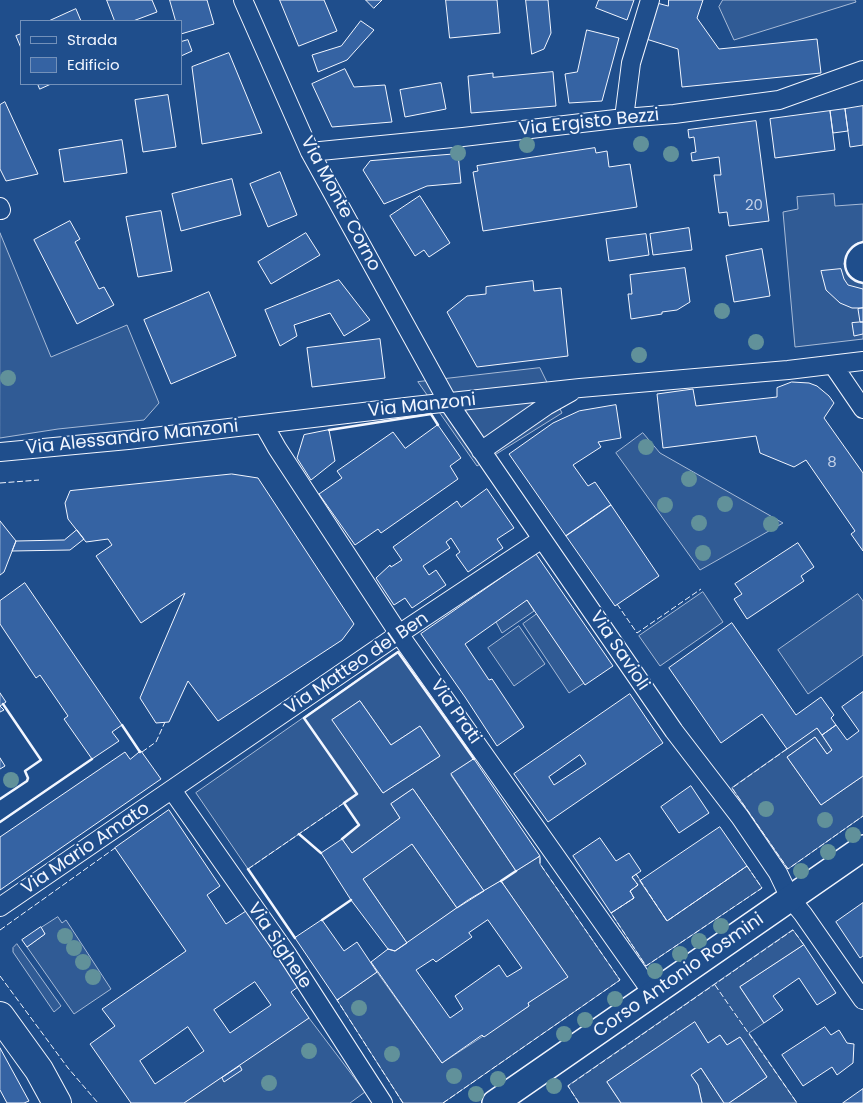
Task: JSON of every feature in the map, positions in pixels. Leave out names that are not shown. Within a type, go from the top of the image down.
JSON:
[{"type":"main road","name":"Corso Antonio Rosmini","points":[[495,1103],[863,848]]},
{"type":"main road","points":[[0,1016],[39,1070],[57,1103]]},
{"type":"main road","points":[[39,1070],[75,1103]]},
{"type":"street","name":"Via Monte Corno","points":[[244,0],[310,152],[448,402]]},
{"type":"street","points":[[624,118],[631,63],[650,0]]},
{"type":"street","name":"Via Ergisto Bezzi","points":[[310,152],[674,114],[779,100],[863,70]]},
{"type":"street","name":"Via Manzoni","points":[[264,425],[448,402],[863,361]]},
{"type":"street","points":[[833,365],[863,409]]},
{"type":"street","name":"Via Manzoni","points":[[481,451],[546,406],[580,388]]},
{"type":"street","name":"Via Savioli","points":[[448,402],[674,731],[740,817],[778,873],[790,898],[863,1000]]},
{"type":"street","name":"Via Alessandro Manzoni","points":[[0,452],[264,425]]},
{"type":"street","name":"Via Prati","points":[[264,425],[277,448],[399,634],[654,994]]},
{"type":"street","name":"Via Matteo del Ben","points":[[172,790],[399,634],[542,539]]},
{"type":"street","name":"Via Mario Amato","points":[[0,907],[172,790]]},
{"type":"street","name":"Via Sighele","points":[[172,790],[287,954],[383,1103]]},
{"type":"shaded area","points":[[723,0],[855,0],[856,2],[734,40],[719,7]]},
{"type":"shaded area","points":[[834,194],[835,206],[863,204],[863,242],[857,243],[848,251],[844,264],[849,276],[863,283],[863,339],[795,347],[783,212],[798,209],[797,197]]},
{"type":"shaded area","points":[[0,233],[51,357],[127,325],[159,403],[144,420],[58,429],[0,438]]},
{"type":"shaded area","points":[[540,368],[562,413],[477,466],[418,382]]},
{"type":"shaded area","points":[[643,433],[660,453],[783,523],[700,570],[616,453]]},
{"type":"shaded area","points":[[703,592],[723,622],[660,666],[639,636]]},
{"type":"shaded area","points":[[858,594],[863,601],[863,655],[808,694],[778,650]]},
{"type":"shaded area","points":[[527,600],[534,611],[502,633],[496,622]]},
{"type":"shaded area","points":[[537,614],[584,683],[569,693],[523,624]]},
{"type":"shaded area","points":[[519,626],[545,664],[514,686],[488,648]]},
{"type":"shaded area","points":[[398,652],[474,759],[451,775],[516,871],[540,856],[540,864],[620,980],[443,1103],[403,1103],[337,1000],[377,972],[442,1063],[529,1006],[528,1003],[567,976],[501,881],[484,891],[413,789],[391,804],[400,818],[352,853],[342,839],[359,825],[344,803],[248,869],[196,793]],"holes":[[[360,701],[391,745],[420,726],[440,756],[383,793],[333,720]]]},
{"type":"shaded area","points":[[817,728],[832,750],[827,754],[815,737],[787,757],[821,805],[863,776],[863,816],[788,869],[732,788]]},
{"type":"shaded area","points":[[412,844],[457,908],[407,943],[363,879]]},
{"type":"shaded area","points":[[747,866],[762,888],[646,966],[611,913],[634,898],[630,891],[632,877],[636,874],[667,920]]},
{"type":"shaded area","points":[[58,917],[62,923],[66,920],[111,989],[74,1014],[27,947],[45,934],[41,928]]},
{"type":"shaded area","points":[[793,930],[804,945],[740,987],[764,1023],[749,1033],[797,1103],[729,1103],[767,1077],[740,1037],[727,1045],[720,1035],[708,1043],[695,1023],[607,1082],[621,1103],[579,1103],[568,1086]]},
{"type":"shaded area","points":[[17,944],[61,1006],[54,1012],[13,952],[13,948]]},
{"type":"shaded area","points":[[309,1018],[365,1092],[350,1103],[184,1103]]},
{"type":"shaded area","points":[[701,1068],[724,1103],[702,1103],[698,1085],[691,1075]]},
{"type":"building","points":[[107,0],[152,0],[157,12],[136,20],[115,20]]},
{"type":"building","points":[[170,0],[207,0],[214,24],[182,34],[182,20],[176,20]]},
{"type":"building","points":[[280,0],[324,0],[337,31],[299,46]]},
{"type":"building","points":[[366,0],[382,0],[374,8]]},
{"type":"building","points":[[446,0],[497,0],[500,33],[450,38]]},
{"type":"building","points":[[526,0],[548,0],[551,33],[544,49],[532,54]]},
{"type":"building","points":[[599,0],[634,0],[627,20],[596,8]]},
{"type":"building","points":[[669,0],[703,0],[697,18],[719,49],[817,39],[821,73],[682,87],[678,49],[643,38],[657,3],[668,6]]},
{"type":"building","points":[[76,9],[81,20],[51,20]]},
{"type":"building","points":[[361,21],[374,30],[347,60],[318,72],[312,55],[341,46]]},
{"type":"building","points":[[587,30],[619,38],[602,101],[569,103],[565,74],[577,72]]},
{"type":"building","points":[[20,34],[20,46],[16,36]]},
{"type":"building","points":[[188,40],[192,51],[182,56],[182,42]]},
{"type":"building","points":[[229,53],[262,133],[202,144],[192,67]]},
{"type":"building","points":[[345,69],[354,87],[385,85],[392,122],[332,127],[312,84]]},
{"type":"building","points":[[553,72],[556,106],[471,113],[468,76],[493,73],[493,77]]},
{"type":"building","points":[[441,83],[446,109],[405,117],[400,90]]},
{"type":"building","points":[[38,85],[49,85],[40,89]]},
{"type":"building","points":[[168,95],[176,147],[143,152],[135,100]]},
{"type":"building","points":[[5,102],[38,174],[6,181],[0,169],[0,105]]},
{"type":"building","points":[[863,106],[863,145],[850,147],[845,109]]},
{"type":"building","points":[[845,109],[848,131],[833,133],[830,111]]},
{"type":"building","points":[[830,111],[835,150],[775,158],[770,119]]},
{"type":"building","points":[[756,121],[769,221],[729,226],[727,212],[719,213],[714,175],[721,175],[719,157],[692,161],[691,153],[696,152],[694,137],[689,138],[688,130]]},
{"type":"building","points":[[122,140],[127,173],[64,182],[59,150]]},
{"type":"building","points":[[595,148],[596,153],[607,151],[609,167],[630,164],[637,207],[483,231],[473,172],[478,171],[477,166]]},
{"type":"building","points":[[458,154],[461,183],[427,186],[384,204],[363,170],[370,161]]},
{"type":"building","points":[[280,172],[297,215],[268,227],[250,184]]},
{"type":"building","points":[[232,179],[241,215],[181,231],[172,194]]},
{"type":"building","points":[[420,196],[450,243],[429,257],[424,250],[415,256],[390,216]]},
{"type":"building","points":[[161,211],[172,271],[138,277],[126,217]]},
{"type":"building","points":[[70,221],[80,239],[75,242],[99,289],[104,287],[114,305],[77,324],[34,240]]},
{"type":"building","points":[[689,228],[692,250],[653,255],[650,234]]},
{"type":"building","points":[[306,233],[320,255],[271,284],[258,262]]},
{"type":"building","points":[[646,234],[649,255],[609,261],[606,239]]},
{"type":"building","points":[[762,249],[770,296],[734,302],[726,256]]},
{"type":"building","points":[[685,268],[690,302],[677,310],[631,319],[628,294],[632,294],[630,275]]},
{"type":"building","points":[[841,269],[848,285],[863,289],[863,308],[852,308],[840,303],[826,290],[821,271]]},
{"type":"building","points":[[339,280],[370,320],[344,336],[330,313],[294,325],[297,336],[280,346],[265,310]]},
{"type":"building","points":[[533,281],[534,291],[561,288],[568,356],[477,367],[447,312],[467,296],[486,294],[486,287]]},
{"type":"building","points":[[209,292],[236,356],[171,384],[144,320]]},
{"type":"building","points":[[863,308],[863,322],[860,322],[858,309]]},
{"type":"building","points":[[863,322],[863,334],[854,336],[852,323]]},
{"type":"building","points":[[380,339],[385,378],[312,387],[307,348]]},
{"type":"building","points":[[792,382],[809,383],[817,386],[834,403],[824,418],[863,473],[863,551],[851,534],[855,531],[806,460],[794,467],[760,453],[756,436],[663,448],[657,394],[693,389],[696,406],[777,397],[777,388]]},
{"type":"building","points":[[616,405],[621,438],[598,442],[601,447],[573,465],[588,486],[595,482],[611,505],[566,536],[509,454],[553,423],[579,411]]},
{"type":"building","points":[[438,425],[461,458],[450,466],[458,479],[381,533],[378,529],[355,545],[319,494],[342,478],[337,471],[393,432],[405,448]]},
{"type":"building","points":[[329,430],[335,461],[311,480],[297,458],[304,435]]},
{"type":"building","points":[[232,474],[258,478],[354,624],[342,640],[218,721],[188,681],[169,722],[156,723],[140,698],[185,593],[141,623],[96,556],[112,545],[108,539],[86,542],[68,519],[65,503],[70,491]]},
{"type":"building","points":[[487,489],[514,528],[497,539],[503,548],[468,572],[456,555],[460,552],[451,538],[446,542],[450,548],[423,566],[429,575],[436,570],[446,585],[412,608],[405,598],[394,605],[376,578],[390,565],[391,567],[402,560],[393,547],[457,501],[461,507]]},
{"type":"building","points":[[611,505],[659,576],[615,606],[566,536]]},
{"type":"building","points":[[0,521],[16,541],[4,572],[0,575]]},
{"type":"building","points":[[77,530],[84,539],[70,550],[12,551],[16,541],[64,540]]},
{"type":"building","points":[[798,543],[814,567],[801,576],[804,581],[747,619],[734,599],[742,594],[735,584]]},
{"type":"building","points":[[536,554],[613,666],[585,685],[527,600],[465,644],[489,680],[492,679],[524,727],[497,746],[421,634]]},
{"type":"building","points":[[25,583],[122,725],[112,732],[119,741],[92,759],[64,719],[68,716],[40,675],[36,678],[0,624],[0,601]]},
{"type":"building","points":[[732,623],[796,715],[821,697],[834,715],[831,718],[836,725],[822,735],[817,728],[787,749],[762,714],[721,743],[669,668]]},
{"type":"building","points":[[863,692],[863,776],[821,805],[787,757],[815,737],[827,754],[832,750],[822,735],[836,725],[847,740],[859,731],[842,707]]},
{"type":"building","points":[[0,693],[6,702],[0,706]]},
{"type":"building","points":[[630,694],[663,743],[548,822],[514,774]],"holes":[[[580,755],[586,764],[554,785],[549,777]]]},
{"type":"building","points":[[360,701],[391,745],[420,726],[440,756],[383,793],[332,720]]},
{"type":"building","points":[[141,751],[161,779],[0,890],[0,837],[125,752],[130,759]]},
{"type":"building","points":[[0,758],[5,766],[0,769]]},
{"type":"building","points":[[474,759],[540,856],[516,871],[451,774]]},
{"type":"building","points":[[691,786],[709,813],[679,833],[661,807]]},
{"type":"building","points":[[413,789],[484,891],[457,908],[412,844],[363,879],[407,943],[395,951],[388,949],[351,900],[321,853],[342,839],[352,853],[400,818],[391,804]]},
{"type":"building","points":[[169,810],[220,886],[207,895],[226,924],[246,911],[298,987],[291,992],[309,1018],[184,1103],[131,1103],[90,1044],[115,1026],[102,1009],[186,951],[115,848]],"holes":[[[255,982],[271,1005],[230,1033],[214,1010]],[[188,1027],[204,1051],[155,1084],[140,1061]]]},
{"type":"building","points":[[720,827],[747,866],[667,921],[640,881]]},
{"type":"building","points":[[600,838],[616,861],[629,853],[641,871],[632,877],[638,885],[630,891],[634,898],[611,913],[573,856]]},
{"type":"building","points":[[501,881],[568,977],[528,1003],[529,1006],[484,1037],[482,1035],[442,1063],[371,962],[388,949],[395,951],[468,900]],"holes":[[[488,920],[522,968],[507,977],[499,965],[455,996],[463,1009],[450,1018],[416,970],[433,959],[436,962],[472,937],[469,933]]]},
{"type":"building","points":[[863,903],[863,956],[860,958],[836,922]]},
{"type":"building","points":[[322,920],[344,951],[357,942],[377,972],[337,1000],[295,938]]},
{"type":"building","points":[[41,927],[45,934],[27,947],[22,940]]},
{"type":"building","points":[[804,945],[836,993],[817,1005],[799,978],[773,996],[783,1010],[764,1023],[740,987]]},
{"type":"building","points":[[695,1022],[708,1043],[720,1035],[727,1045],[740,1037],[767,1077],[729,1103],[724,1103],[701,1068],[691,1075],[698,1085],[702,1103],[621,1103],[607,1082]]},
{"type":"building","points":[[825,1027],[831,1035],[839,1030],[847,1043],[854,1044],[853,1063],[837,1075],[832,1067],[803,1086],[782,1055]]},
{"type":"building","points":[[0,1048],[29,1101],[24,1103],[7,1103],[0,1090]]},
{"type":"building","points":[[240,1066],[242,1070],[224,1082],[222,1078]]},
{"type":"building","points":[[863,1089],[863,1103],[843,1103]]},
{"type":"fence","points":[[0,483],[39,480]]},
{"type":"fence","points":[[617,604],[637,633],[701,589]]},
{"type":"fence","points":[[142,752],[156,742],[165,722]]},
{"type":"fence","points":[[787,749],[732,788],[788,869],[863,816]]},
{"type":"fence","points":[[248,869],[344,803]]},
{"type":"fence","points":[[0,930],[115,848]]},
{"type":"fence","points":[[443,1103],[620,980],[540,864],[540,856],[538,857]]},
{"type":"fence","points":[[747,866],[762,888],[646,966],[611,913],[634,898],[630,891],[638,885],[632,877],[636,874],[667,921],[747,866]]},
{"type":"fence","points":[[503,884],[501,881],[519,869]]},
{"type":"fence","points":[[579,1103],[568,1086],[793,930],[804,945]]},
{"type":"fence","points":[[0,976],[68,1068],[98,1103]]},
{"type":"fence","points":[[715,985],[797,1103]]},
{"type":"fence","points":[[339,999],[337,1000],[403,1103]]},
{"type":"wall","points":[[863,242],[855,245],[850,250],[846,256],[845,263],[849,276],[863,283]]},
{"type":"wall","points":[[329,430],[431,414],[438,425]]},
{"type":"wall","points":[[304,718],[398,652],[474,759]]},
{"type":"wall","points":[[0,799],[27,781],[28,778],[25,771],[41,760],[3,704]]},
{"type":"wall","points":[[304,718],[357,794],[344,803],[359,825],[342,839]]},
{"type":"wall","points":[[122,725],[140,752]]},
{"type":"wall","points":[[0,822],[92,759]]},
{"type":"wall","points":[[299,834],[321,853]]},
{"type":"wall","points":[[248,869],[295,938]]},
{"type":"wall","points":[[501,881],[516,871]]},
{"type":"wall","points":[[322,920],[351,900]]}]
